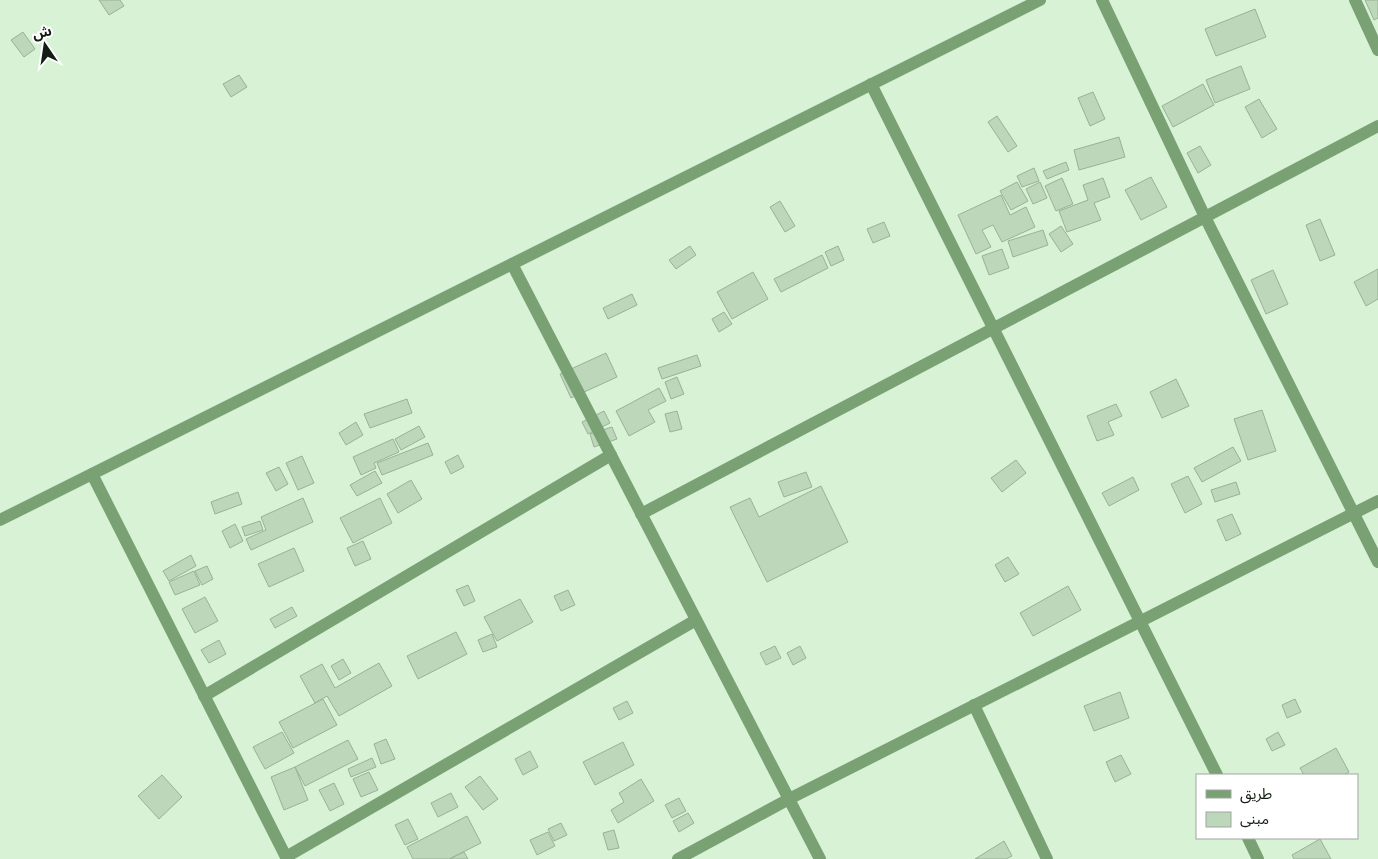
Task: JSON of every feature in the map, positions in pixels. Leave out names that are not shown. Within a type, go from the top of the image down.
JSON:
[{"type":"street","points":[[0,520],[1040,0]]},
{"type":"street","points":[[1102,0],[1205,217],[1378,562]]},
{"type":"street","points":[[1355,0],[1378,50]]},
{"type":"street","points":[[871,84],[1216,774]]},
{"type":"street","points":[[641,514],[1378,126]]},
{"type":"street","points":[[512,264],[820,859]]},
{"type":"street","points":[[204,696],[611,455]]},
{"type":"street","points":[[92,474],[287,858],[696,620]]},
{"type":"street","points":[[678,859],[789,799],[1378,501]]},
{"type":"street","points":[[974,705],[1047,859]]},
{"type":"street","points":[[1248,839],[1258,859]]},
{"type":"building","points":[[99,0],[120,0],[124,6],[109,15]]},
{"type":"building","points":[[1365,0],[1378,0],[1378,18],[1374,20]]},
{"type":"building","points":[[1255,9],[1266,37],[1216,56],[1205,29]]},
{"type":"building","points":[[23,32],[35,49],[24,57],[11,40]]},
{"type":"building","points":[[1241,66],[1250,89],[1215,103],[1206,80]]},
{"type":"building","points":[[239,75],[247,87],[231,97],[223,84]]},
{"type":"building","points":[[1203,84],[1214,105],[1173,127],[1162,106]]},
{"type":"building","points":[[1093,92],[1105,119],[1090,126],[1078,98]]},
{"type":"building","points":[[1259,99],[1277,129],[1262,138],[1245,107]]},
{"type":"building","points":[[997,116],[1017,146],[1008,152],[988,122]]},
{"type":"building","points":[[1119,137],[1125,157],[1079,170],[1074,150]]},
{"type":"building","points":[[1200,146],[1211,165],[1198,173],[1187,153]]},
{"type":"building","points":[[1066,162],[1069,170],[1047,179],[1043,171]]},
{"type":"building","points":[[1034,168],[1039,181],[1022,187],[1017,176]]},
{"type":"building","points":[[1151,177],[1167,207],[1141,220],[1125,190]]},
{"type":"building","points":[[1062,178],[1073,204],[1056,211],[1045,186]]},
{"type":"building","points":[[1103,178],[1110,197],[1094,203],[1101,220],[1067,232],[1059,211],[1088,200],[1083,185]]},
{"type":"building","points":[[1017,182],[1028,201],[1011,210],[1000,191]]},
{"type":"building","points":[[1040,182],[1047,198],[1033,204],[1026,189]]},
{"type":"building","points":[[1001,195],[1010,215],[1026,207],[1035,227],[1002,242],[993,225],[982,230],[991,247],[976,254],[958,215]]},
{"type":"building","points":[[780,201],[795,226],[785,232],[770,207]]},
{"type":"building","points":[[1320,219],[1335,255],[1320,261],[1306,225]]},
{"type":"building","points":[[884,222],[890,236],[873,243],[867,229]]},
{"type":"building","points":[[1061,226],[1073,244],[1061,252],[1049,234]]},
{"type":"building","points":[[1043,230],[1048,245],[1013,257],[1008,241]]},
{"type":"building","points":[[690,246],[696,255],[676,269],[669,260]]},
{"type":"building","points":[[838,246],[844,260],[831,266],[825,252]]},
{"type":"building","points":[[1002,249],[1009,268],[989,275],[982,256]]},
{"type":"building","points":[[822,255],[828,268],[781,292],[774,279]]},
{"type":"building","points":[[1378,269],[1378,299],[1366,306],[1354,282]]},
{"type":"building","points":[[1273,270],[1288,304],[1266,314],[1251,280]]},
{"type":"building","points":[[753,272],[768,299],[732,319],[717,292]]},
{"type":"building","points":[[632,294],[637,305],[608,319],[603,308]]},
{"type":"building","points":[[724,312],[732,324],[719,332],[712,319]]},
{"type":"building","points":[[606,353],[617,377],[571,398],[560,374]]},
{"type":"building","points":[[697,355],[701,366],[662,379],[658,368]]},
{"type":"building","points":[[677,377],[684,394],[671,399],[665,382]]},
{"type":"building","points":[[1176,379],[1189,406],[1162,418],[1150,392]]},
{"type":"building","points":[[659,388],[666,401],[648,410],[655,422],[629,436],[616,411]]},
{"type":"building","points":[[407,399],[412,413],[370,428],[364,414]]},
{"type":"building","points":[[1116,404],[1122,416],[1108,422],[1114,435],[1097,441],[1087,416]]},
{"type":"building","points":[[1262,410],[1276,451],[1248,460],[1234,419]]},
{"type":"building","points":[[604,411],[610,423],[588,434],[582,422]]},
{"type":"building","points":[[677,411],[682,429],[670,432],[665,414]]},
{"type":"building","points":[[356,422],[363,435],[346,445],[339,433]]},
{"type":"building","points":[[419,426],[425,437],[401,450],[395,439]]},
{"type":"building","points":[[612,427],[617,439],[594,447],[590,434]]},
{"type":"building","points":[[393,439],[399,452],[374,463],[376,468],[361,475],[353,457]]},
{"type":"building","points":[[428,443],[433,455],[382,475],[377,463]]},
{"type":"building","points":[[1233,447],[1241,461],[1202,482],[1194,468]]},
{"type":"building","points":[[458,455],[464,467],[451,474],[445,462]]},
{"type":"building","points":[[302,456],[314,483],[298,490],[286,463]]},
{"type":"building","points":[[1016,460],[1026,473],[1002,492],[991,478]]},
{"type":"building","points":[[279,467],[288,484],[276,491],[266,473]]},
{"type":"building","points":[[375,471],[382,483],[357,496],[350,485]]},
{"type":"building","points":[[806,472],[812,487],[784,497],[778,482]]},
{"type":"building","points":[[1188,476],[1202,504],[1185,513],[1171,484]]},
{"type":"building","points":[[1133,477],[1139,490],[1109,506],[1102,493]]},
{"type":"building","points":[[411,480],[422,499],[398,513],[387,494]]},
{"type":"building","points":[[1236,482],[1240,494],[1215,502],[1211,490]]},
{"type":"building","points":[[821,486],[848,542],[767,582],[730,507],[750,498],[759,517]]},
{"type":"building","points":[[238,492],[242,504],[215,514],[211,502]]},
{"type":"building","points":[[303,498],[313,522],[251,550],[246,539],[266,530],[261,517]]},
{"type":"building","points":[[380,498],[392,523],[353,543],[340,518]]},
{"type":"building","points":[[1232,514],[1241,534],[1226,541],[1217,520]]},
{"type":"building","points":[[260,521],[263,530],[245,536],[242,527]]},
{"type":"building","points":[[235,524],[243,541],[230,548],[222,531]]},
{"type":"building","points":[[363,541],[371,559],[355,566],[347,548]]},
{"type":"building","points":[[294,548],[304,571],[269,587],[258,564]]},
{"type":"building","points":[[191,555],[196,566],[169,581],[163,571]]},
{"type":"building","points":[[1008,557],[1019,574],[1005,582],[995,565]]},
{"type":"building","points":[[207,566],[213,579],[202,585],[195,571]]},
{"type":"building","points":[[194,571],[200,585],[175,595],[169,582]]},
{"type":"building","points":[[468,585],[475,601],[464,606],[456,590]]},
{"type":"building","points":[[1068,586],[1081,610],[1033,636],[1020,613]]},
{"type":"building","points":[[568,590],[575,605],[561,611],[554,596]]},
{"type":"building","points":[[205,597],[218,621],[195,633],[182,609]]},
{"type":"building","points":[[520,599],[533,622],[497,641],[484,617]]},
{"type":"building","points":[[292,607],[297,616],[275,628],[270,619]]},
{"type":"building","points":[[456,632],[467,654],[418,679],[407,656]]},
{"type":"building","points":[[492,634],[497,647],[483,652],[478,640]]},
{"type":"building","points":[[219,640],[226,654],[209,663],[201,650]]},
{"type":"building","points":[[775,646],[781,658],[766,665],[760,653]]},
{"type":"building","points":[[800,646],[806,658],[793,665],[787,653]]},
{"type":"building","points":[[343,659],[351,673],[339,680],[331,666]]},
{"type":"building","points":[[379,663],[392,686],[339,716],[327,696],[315,703],[300,676],[322,664],[335,688]]},
{"type":"building","points":[[1120,692],[1129,718],[1094,731],[1084,706]]},
{"type":"building","points":[[323,699],[337,725],[293,748],[279,722]]},
{"type":"building","points":[[1295,699],[1301,712],[1287,718],[1282,705]]},
{"type":"building","points":[[627,701],[633,713],[619,720],[613,708]]},
{"type":"building","points":[[282,732],[294,753],[265,769],[253,747]]},
{"type":"building","points":[[1278,732],[1285,745],[1272,751],[1266,739]]},
{"type":"building","points":[[386,739],[395,759],[381,764],[374,744]]},
{"type":"building","points":[[348,740],[358,759],[305,786],[295,767]]},
{"type":"building","points":[[623,742],[634,765],[595,785],[583,762]]},
{"type":"building","points":[[1336,748],[1349,772],[1346,774],[1303,774],[1300,768]]},
{"type":"building","points":[[530,751],[538,767],[523,775],[515,759]]},
{"type":"building","points":[[1121,755],[1131,774],[1115,782],[1106,762]]},
{"type":"building","points":[[372,758],[376,767],[351,777],[348,769]]},
{"type":"building","points":[[295,767],[308,800],[284,810],[271,777]]},
{"type":"building","points":[[369,772],[378,790],[361,797],[353,779]]},
{"type":"building","points":[[162,775],[182,797],[159,819],[138,796]]},
{"type":"building","points":[[480,776],[498,799],[483,810],[465,787]]},
{"type":"building","points":[[641,779],[654,801],[618,823],[611,810],[624,802],[619,793]]},
{"type":"building","points":[[334,783],[344,804],[330,811],[319,790]]},
{"type":"building","points":[[451,793],[458,807],[438,817],[431,803]]},
{"type":"building","points":[[679,798],[686,811],[672,818],[665,805]]},
{"type":"building","points":[[688,813],[694,823],[679,832],[673,821]]},
{"type":"building","points":[[467,816],[481,843],[449,859],[413,859],[407,847]]},
{"type":"building","points":[[408,819],[418,839],[405,845],[395,825]]},
{"type":"building","points":[[561,823],[567,835],[554,841],[548,829]]},
{"type":"building","points":[[614,830],[619,848],[608,850],[603,833]]},
{"type":"building","points":[[548,832],[555,846],[537,855],[530,840]]},
{"type":"building","points":[[1320,839],[1331,859],[1294,859],[1292,855]]},
{"type":"building","points":[[1004,841],[1012,856],[1006,859],[975,859]]},
{"type":"building","points":[[464,852],[468,859],[450,859]]}]
